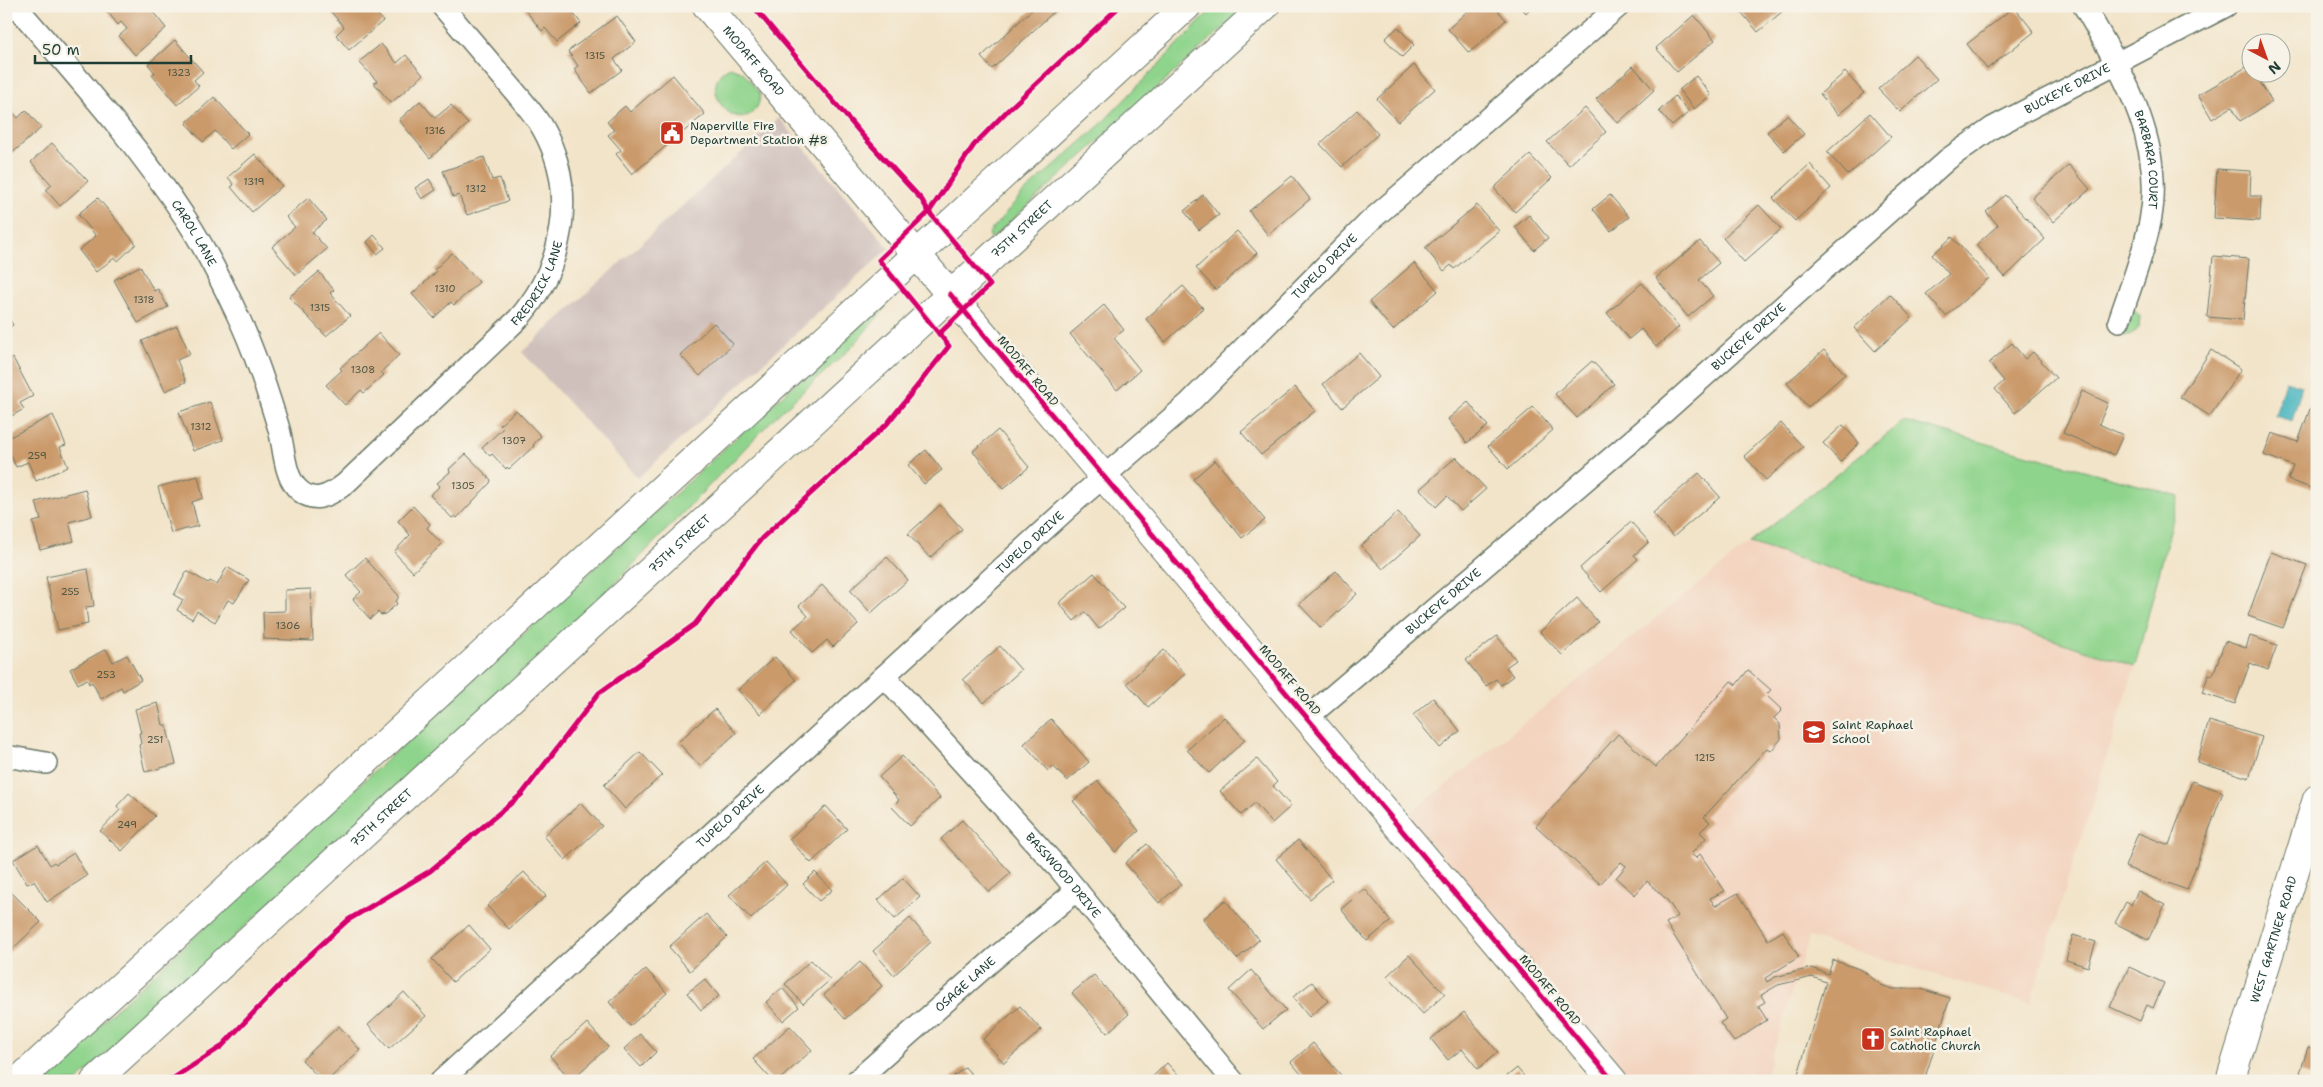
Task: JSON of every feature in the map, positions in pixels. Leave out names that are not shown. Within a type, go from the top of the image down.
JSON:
[{"type":"main road","name":"MODAFF ROAD","points":[[707,6],[1613,1081]]},
{"type":"main road","points":[[18,1081],[1187,6]]},
{"type":"main road","name":"75TH STREET","points":[[94,1081],[1265,6]]},
{"type":"main road","name":"WEST GARTNER ROAD","points":[[2230,1081],[2317,798]]},
{"type":"street","name":"CAROL LANE","points":[[16,6],[123,132],[186,220],[216,272],[237,315],[253,353],[280,431],[290,477],[295,486],[306,496]]},
{"type":"street","name":"FREDRICK LANE","points":[[306,496],[314,499],[324,497],[345,484],[518,319],[538,293],[556,255],[563,219],[563,200],[559,170],[543,129],[442,6]]},
{"type":"street","name":"TUPELO DRIVE","points":[[441,1081],[1104,476],[1195,397],[1378,213],[1619,6]]},
{"type":"street","name":"BARBARA COURT","points":[[2084,6],[2116,63],[2141,119],[2152,155],[2154,172],[2150,221],[2119,321]]},
{"type":"street","name":"BUCKEYE DRIVE","points":[[1308,717],[1643,431],[1948,159],[1992,128],[2226,6]]},
{"type":"street","name":"BASSWOOD DRIVE","points":[[884,676],[1077,890],[1232,1081]]},
{"type":"street","points":[[6,756],[46,763]]},
{"type":"street","name":"OSAGE LANE","points":[[856,1081],[988,964],[1077,890]]},
{"type":"shaded area","points":[[779,118],[889,248],[638,478],[522,352]]},
{"type":"shaded area","name":"Saint Raphael School","points":[[1904,421],[2179,496],[2135,666],[2030,1003],[1809,937],[1764,1081],[1633,1081],[1407,816]]},
{"type":"green space","points":[[1215,6],[1247,6],[991,239],[989,233],[1022,194],[1100,125]]},
{"type":"green space","points":[[730,67],[743,72],[760,94],[756,108],[753,112],[744,116],[735,116],[727,111],[720,103],[716,94],[716,84],[720,74]]},
{"type":"green space","points":[[884,302],[885,308],[852,347],[774,418],[596,603],[77,1081],[38,1081]]},
{"type":"green space","points":[[2133,309],[2140,316],[2139,328],[2129,336],[2119,335],[2112,327]]},
{"type":"green space","points":[[1904,421],[2179,496],[2135,666],[1750,543]]},
{"type":"water","points":[[2285,381],[2302,386],[2292,421],[2275,416]]},
{"type":"building","points":[[103,6],[148,6],[166,28],[135,55],[119,36],[127,29],[121,22],[118,25]]},
{"type":"building","points":[[326,6],[371,6],[383,21],[349,50],[336,35],[344,27]]},
{"type":"building","points":[[522,6],[567,6],[581,23],[557,42],[545,28],[542,31]]},
{"type":"building","points":[[1036,6],[1060,6],[992,69],[981,57]]},
{"type":"building","points":[[1473,6],[1494,6],[1506,20],[1469,53],[1448,29]]},
{"type":"building","points":[[1520,6],[1533,6],[1526,13]]},
{"type":"building","points":[[1736,6],[1781,6],[1784,10],[1758,32]]},
{"type":"building","points":[[2014,7],[2034,32],[1987,69],[1967,44]]},
{"type":"building","points":[[1694,15],[1715,40],[1677,72],[1656,48]]},
{"type":"building","points":[[617,16],[636,42],[614,59],[622,70],[591,93],[574,69],[578,66],[568,51]]},
{"type":"building","points":[[1398,27],[1414,45],[1402,57],[1385,39]]},
{"type":"building","points":[[175,40],[203,72],[194,80],[199,86],[177,105],[152,75],[155,73],[148,64]]},
{"type":"building","points":[[381,44],[397,63],[406,55],[423,75],[391,103],[374,83],[377,81],[359,62]]},
{"type":"building","points":[[1915,55],[1937,79],[1900,112],[1878,89]]},
{"type":"building","points":[[1414,65],[1435,89],[1398,122],[1377,99]]},
{"type":"building","points":[[1633,66],[1654,90],[1618,123],[1596,99]]},
{"type":"building","points":[[2240,71],[2240,82],[2260,82],[2272,102],[2240,121],[2232,107],[2212,119],[2198,95]]},
{"type":"building","points":[[1845,72],[1864,93],[1838,115],[1820,94]]},
{"type":"building","points":[[673,75],[705,114],[632,174],[616,154],[621,150],[608,135],[614,130],[607,122],[625,106],[630,112]]},
{"type":"building","points":[[1696,76],[1711,95],[1694,109],[1679,90]]},
{"type":"building","points":[[1675,96],[1689,112],[1672,126],[1659,111]]},
{"type":"building","points":[[214,97],[248,134],[231,149],[215,131],[203,142],[186,123]]},
{"type":"building","points":[[420,101],[435,118],[451,105],[468,124],[430,158],[399,120]]},
{"type":"building","points":[[6,105],[18,118],[26,110],[41,128],[10,155],[6,151]]},
{"type":"building","points":[[1585,108],[1606,132],[1569,165],[1547,142]]},
{"type":"building","points":[[1357,110],[1378,134],[1342,167],[1320,144]]},
{"type":"building","points":[[1870,113],[1891,137],[1848,175],[1827,152]]},
{"type":"building","points":[[1787,115],[1804,134],[1784,151],[1767,132]]},
{"type":"building","points":[[52,143],[88,181],[60,206],[46,190],[52,185],[31,162]]},
{"type":"building","points":[[255,154],[282,186],[252,212],[231,187],[234,185],[228,177]]},
{"type":"building","points":[[1530,155],[1552,178],[1515,212],[1494,188]]},
{"type":"building","points":[[484,157],[492,180],[500,178],[508,201],[467,215],[459,195],[453,197],[443,171]]},
{"type":"building","points":[[1810,164],[1831,188],[1795,221],[1773,198]]},
{"type":"building","points":[[2069,165],[2090,189],[2053,222],[2032,198]]},
{"type":"building","points":[[2217,169],[2251,171],[2250,196],[2261,196],[2260,221],[2214,218]]},
{"type":"building","points":[[1292,176],[1310,199],[1268,235],[1249,211]]},
{"type":"building","points":[[429,179],[436,190],[422,199],[415,188]]},
{"type":"building","points":[[1203,195],[1219,215],[1199,230],[1184,211]]},
{"type":"building","points":[[1610,195],[1629,217],[1611,231],[1593,209]]},
{"type":"building","points":[[2005,195],[2045,239],[2005,277],[1976,245],[1998,225],[1986,212]]},
{"type":"building","points":[[98,198],[136,244],[118,261],[114,258],[96,272],[79,250],[96,236],[78,214]]},
{"type":"building","points":[[308,198],[327,220],[312,232],[327,249],[296,275],[272,247],[295,227],[286,217]]},
{"type":"building","points":[[1477,205],[1499,231],[1454,269],[1451,265],[1444,271],[1425,248]]},
{"type":"building","points":[[1759,205],[1781,229],[1744,262],[1723,238]]},
{"type":"building","points":[[1529,215],[1548,238],[1534,250],[1515,227]]},
{"type":"building","points":[[1237,231],[1257,253],[1216,290],[1196,268]]},
{"type":"building","points":[[374,235],[385,248],[377,254],[367,242]]},
{"type":"building","points":[[1952,237],[1989,278],[1946,316],[1926,294],[1949,274],[1932,255]]},
{"type":"building","points":[[1700,241],[1719,263],[1699,280],[1713,296],[1688,317],[1656,278]]},
{"type":"building","points":[[452,253],[479,282],[454,305],[451,302],[434,318],[412,294],[436,272],[434,270]]},
{"type":"building","points":[[2213,256],[2249,259],[2243,320],[2207,317]]},
{"type":"building","points":[[1414,263],[1438,291],[1393,330],[1369,302]]},
{"type":"building","points":[[140,266],[154,291],[158,289],[168,307],[138,323],[114,280]]},
{"type":"building","points":[[319,272],[334,290],[330,293],[350,316],[326,336],[289,297]]},
{"type":"building","points":[[1642,283],[1679,327],[1656,347],[1641,329],[1629,339],[1607,313]]},
{"type":"building","points":[[1183,286],[1203,308],[1165,342],[1146,319]]},
{"type":"building","points":[[1890,294],[1912,318],[1875,351],[1854,328]]},
{"type":"building","points":[[1104,305],[1124,330],[1114,338],[1140,370],[1117,390],[1070,334]]},
{"type":"building","points":[[6,314],[13,325],[6,330]]},
{"type":"building","points":[[714,323],[733,344],[700,376],[680,355]]},
{"type":"building","points":[[177,326],[190,354],[177,360],[186,382],[165,391],[142,341]]},
{"type":"building","points":[[379,333],[399,355],[381,372],[384,375],[364,393],[361,390],[345,405],[326,385],[342,370],[340,368]]},
{"type":"building","points":[[2012,343],[2025,359],[2033,352],[2056,378],[2015,413],[1995,389],[2004,381],[1989,363]]},
{"type":"building","points":[[1824,350],[1845,374],[1808,407],[1787,383]]},
{"type":"building","points":[[2211,350],[2241,369],[2210,416],[2180,397]]},
{"type":"building","points":[[1359,353],[1379,377],[1342,408],[1323,384]]},
{"type":"building","points":[[13,358],[33,396],[20,403],[24,409],[6,419],[6,362]]},
{"type":"building","points":[[1592,361],[1614,384],[1577,418],[1555,394]]},
{"type":"building","points":[[1295,387],[1315,411],[1261,455],[1241,432]]},
{"type":"building","points":[[2082,391],[2108,403],[2099,424],[2123,435],[2114,455],[2063,433]]},
{"type":"building","points":[[2314,398],[2317,399],[2317,490],[2288,480],[2293,466],[2264,455],[2272,433],[2298,442]]},
{"type":"building","points":[[210,402],[223,440],[193,451],[179,412]]},
{"type":"building","points":[[1468,402],[1488,426],[1467,443],[1448,419]]},
{"type":"building","points":[[1533,407],[1553,430],[1508,469],[1488,446]]},
{"type":"building","points":[[516,410],[541,436],[534,446],[509,469],[507,467],[506,469],[492,454],[490,456],[482,448],[503,428],[500,425]]},
{"type":"building","points":[[53,415],[66,445],[60,447],[68,467],[36,481],[28,462],[16,467],[6,444],[6,439]]},
{"type":"building","points":[[1781,423],[1803,447],[1766,480],[1744,456]]},
{"type":"building","points":[[1843,425],[1859,443],[1840,462],[1823,443]]},
{"type":"building","points":[[998,430],[1029,467],[1003,489],[973,451]]},
{"type":"building","points":[[926,450],[942,470],[924,484],[908,465]]},
{"type":"building","points":[[466,454],[491,480],[457,518],[455,516],[452,518],[430,495],[440,486],[437,483],[450,472],[449,469]]},
{"type":"building","points":[[1456,457],[1486,489],[1461,511],[1447,496],[1436,507],[1420,489]]},
{"type":"building","points":[[1215,460],[1265,520],[1242,538],[1193,479]]},
{"type":"building","points":[[1699,473],[1720,497],[1673,537],[1653,513]]},
{"type":"building","points":[[198,476],[203,498],[192,502],[198,526],[171,533],[158,487]]},
{"type":"building","points":[[85,489],[92,516],[69,522],[74,541],[40,550],[33,522],[41,520],[36,502]]},
{"type":"building","points":[[940,505],[962,529],[930,558],[908,534]]},
{"type":"building","points":[[413,506],[430,524],[427,528],[442,544],[413,572],[394,552],[410,535],[398,521]]},
{"type":"building","points":[[1398,512],[1420,536],[1383,569],[1361,546]]},
{"type":"building","points":[[1631,522],[1649,542],[1634,555],[1638,559],[1601,592],[1580,568]]},
{"type":"building","points":[[2271,552],[2307,565],[2283,628],[2248,616]]},
{"type":"building","points":[[887,557],[908,580],[871,613],[850,590]]},
{"type":"building","points":[[365,558],[399,596],[397,604],[385,614],[381,615],[378,612],[370,619],[353,599],[361,592],[346,575]]},
{"type":"building","points":[[227,567],[249,580],[234,603],[228,600],[215,622],[197,611],[192,619],[177,610],[183,600],[174,595],[187,571],[208,583],[210,581],[217,585]]},
{"type":"building","points":[[88,569],[94,606],[86,607],[88,624],[58,630],[46,577]]},
{"type":"building","points":[[1336,571],[1357,594],[1321,628],[1299,604]]},
{"type":"building","points":[[1094,573],[1124,608],[1099,629],[1085,612],[1074,621],[1059,603]]},
{"type":"building","points":[[822,585],[858,624],[833,647],[827,640],[812,653],[792,630],[808,616],[799,606]]},
{"type":"building","points":[[311,589],[313,641],[264,639],[263,612],[285,611],[285,590]]},
{"type":"building","points":[[1577,598],[1598,622],[1562,655],[1540,632]]},
{"type":"building","points":[[1497,636],[1516,660],[1506,667],[1513,676],[1501,685],[1496,679],[1486,686],[1466,660]]},
{"type":"building","points":[[2250,636],[2277,645],[2268,670],[2250,663],[2235,704],[2202,693],[2209,674],[2213,675],[2225,641],[2246,648]]},
{"type":"building","points":[[1000,646],[1021,670],[984,703],[963,679]]},
{"type":"building","points":[[106,649],[113,662],[127,655],[141,680],[123,691],[121,687],[101,699],[92,682],[89,684],[87,679],[78,684],[70,669]]},
{"type":"building","points":[[1164,650],[1185,674],[1148,707],[1127,683]]},
{"type":"building","points":[[775,657],[796,680],[760,714],[738,690]]},
{"type":"building","points":[[1748,670],[1771,690],[1766,695],[1782,710],[1774,718],[1780,724],[1781,739],[1771,751],[1767,748],[1704,817],[1710,822],[1700,832],[1706,838],[1691,854],[1696,858],[1700,854],[1725,891],[1710,898],[1715,906],[1738,893],[1768,940],[1783,931],[1799,957],[1765,978],[1767,982],[1775,977],[1811,968],[1828,974],[1833,960],[1862,970],[1881,985],[1893,989],[1921,989],[1950,998],[1924,1081],[1796,1081],[1826,982],[1812,977],[1778,985],[1761,995],[1765,1002],[1758,1006],[1767,1020],[1734,1042],[1720,1023],[1726,1019],[1666,923],[1678,916],[1667,900],[1647,881],[1635,895],[1616,878],[1626,866],[1621,862],[1600,884],[1536,826],[1618,734],[1656,767],[1731,681],[1736,685]]},
{"type":"building","points":[[1433,698],[1460,731],[1440,748],[1413,715]]},
{"type":"building","points":[[158,703],[176,764],[145,772],[139,745],[141,744],[139,733],[141,733],[135,709]]},
{"type":"building","points":[[715,709],[736,733],[700,766],[678,742]]},
{"type":"building","points":[[1224,717],[1245,740],[1209,773],[1187,750]]},
{"type":"building","points":[[1051,719],[1089,762],[1067,781],[1053,766],[1048,771],[1024,744]]},
{"type":"building","points":[[2209,721],[2262,737],[2249,778],[2197,762]]},
{"type":"building","points":[[640,752],[662,775],[625,809],[604,785]]},
{"type":"building","points":[[902,756],[940,798],[910,826],[892,807],[899,800],[879,777]]},
{"type":"building","points":[[1257,759],[1277,782],[1273,786],[1291,806],[1272,823],[1255,803],[1241,815],[1220,791]]},
{"type":"building","points":[[1098,781],[1139,831],[1115,852],[1073,801]]},
{"type":"building","points":[[2192,781],[2223,792],[2187,890],[2125,867],[2138,833],[2169,845]]},
{"type":"building","points":[[129,793],[155,816],[122,851],[100,831],[120,810],[117,806]]},
{"type":"building","points":[[581,803],[602,826],[565,860],[544,836]]},
{"type":"building","points":[[826,806],[847,829],[811,863],[789,839]]},
{"type":"building","points":[[962,820],[1011,873],[989,892],[941,839]]},
{"type":"building","points":[[1298,840],[1332,880],[1310,899],[1276,859]]},
{"type":"building","points":[[1147,844],[1181,884],[1159,903],[1125,863]]},
{"type":"building","points":[[38,845],[50,865],[54,862],[56,864],[74,853],[87,876],[47,902],[34,881],[27,884],[13,860]]},
{"type":"building","points":[[766,862],[787,885],[751,919],[729,895]]},
{"type":"building","points":[[524,872],[546,896],[509,929],[487,906]]},
{"type":"building","points":[[815,872],[832,890],[819,901],[803,884]]},
{"type":"building","points":[[903,878],[920,897],[895,919],[878,900]]},
{"type":"building","points":[[6,887],[41,922],[6,955]]},
{"type":"building","points":[[1365,889],[1391,921],[1367,941],[1341,909]]},
{"type":"building","points":[[2138,891],[2165,905],[2148,940],[2115,923],[2126,902],[2131,905]]},
{"type":"building","points":[[1225,900],[1259,940],[1237,959],[1203,919]]},
{"type":"building","points":[[706,914],[727,937],[690,971],[669,947]]},
{"type":"building","points":[[910,918],[931,942],[894,975],[873,951]]},
{"type":"building","points":[[469,925],[490,949],[453,982],[432,959]]},
{"type":"building","points":[[2073,935],[2096,942],[2088,967],[2066,960]]},
{"type":"building","points":[[1409,955],[1445,994],[1423,1014],[1387,976]]},
{"type":"building","points":[[811,960],[830,980],[803,1004],[785,984]]},
{"type":"building","points":[[860,962],[882,986],[845,1019],[824,995]]},
{"type":"building","points":[[2129,967],[2164,983],[2153,1008],[2147,1005],[2140,1021],[2110,1007]]},
{"type":"building","points":[[646,969],[667,993],[630,1026],[609,1002]]},
{"type":"building","points":[[1251,970],[1286,1010],[1263,1029],[1229,990]]},
{"type":"building","points":[[1094,975],[1129,1014],[1107,1033],[1072,993]]},
{"type":"building","points":[[705,979],[719,996],[701,1010],[687,993]]},
{"type":"building","points":[[1312,982],[1328,1001],[1309,1017],[1293,997]]},
{"type":"building","points":[[782,988],[799,1007],[783,1021],[766,1002]]},
{"type":"building","points":[[404,992],[426,1016],[389,1049],[368,1025]]},
{"type":"building","points":[[1020,1006],[1041,1030],[1004,1063],[983,1039]]},
{"type":"building","points":[[1464,1012],[1498,1052],[1478,1069],[1462,1049],[1448,1060],[1431,1039]]},
{"type":"building","points":[[587,1023],[608,1047],[571,1080],[550,1056]]},
{"type":"building","points":[[339,1026],[360,1050],[327,1081],[322,1081],[302,1060]]},
{"type":"building","points":[[790,1026],[812,1050],[778,1081],[773,1081],[753,1059]]},
{"type":"building","points":[[640,1034],[656,1052],[641,1067],[624,1049]]},
{"type":"building","points":[[1313,1043],[1346,1081],[1307,1081],[1291,1062]]},
{"type":"building","points":[[2308,1047],[2317,1050],[2317,1078],[2300,1073]]},
{"type":"building","points":[[1167,1063],[1183,1081],[1148,1081]]},
{"type":"building","points":[[965,1067],[977,1081],[948,1081]]},
{"type":"building","points":[[1517,1068],[1528,1081],[1501,1081]]},
{"type":"cycle path","points":[[753,6],[863,136],[922,200],[929,212],[990,285],[939,334]]},
{"type":"cycle path","points":[[169,1081],[221,1047],[300,964],[348,920],[430,871],[522,794],[599,693],[695,624],[762,538],[887,424],[949,346],[879,260],[929,212],[974,145],[1008,110],[1120,6]]},
{"type":"cycle path","points":[[950,294],[1613,1081]]},
{"type":"place","name":"Naperville Fire Department Station #8","points":[[672,133]]},
{"type":"place","name":"Saint Raphael School","points":[[1814,732]]},
{"type":"place","name":"Saint Raphael Catholic Church","points":[[1873,1039]]}]
